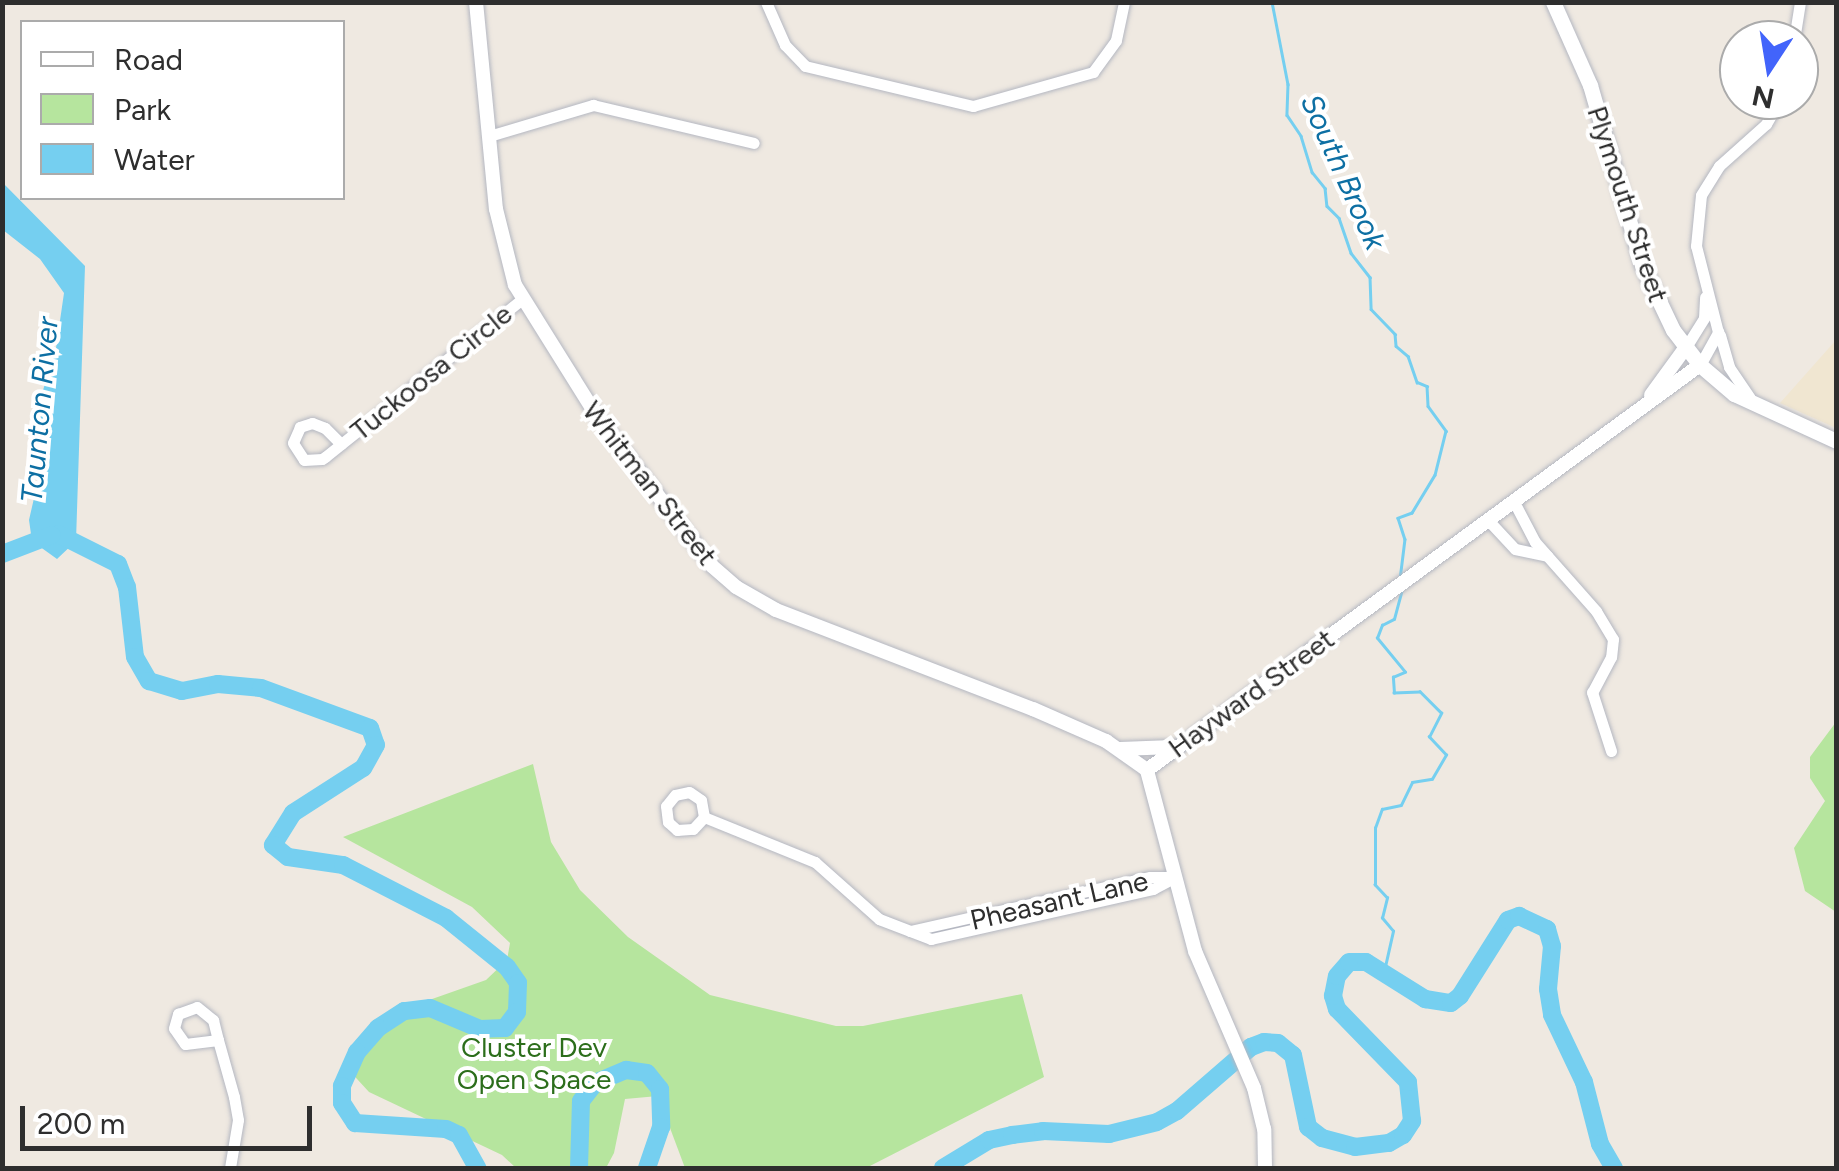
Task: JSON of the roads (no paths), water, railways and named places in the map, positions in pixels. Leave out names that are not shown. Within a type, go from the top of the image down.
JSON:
[{"type":"main road","name":"Plymouth Street","points":[[1553,2],[1587,75],[1648,282],[1686,347],[1734,394],[1836,441]]},
{"type":"street","name":"Whitman Street","points":[[476,2],[502,241],[522,299],[654,496],[712,566],[736,587],[790,616],[1010,699],[1119,749],[1147,770]]},
{"type":"street","points":[[766,2],[785,45],[805,66],[973,106],[1093,72],[1116,40],[1124,2]]},
{"type":"street","points":[[489,136],[593,106],[754,143]]},
{"type":"street","points":[[1686,347],[1704,318],[1705,288],[1695,226],[1701,195],[1719,166],[1768,120]]},
{"type":"street","points":[[1705,288],[1729,368],[1760,409]]},
{"type":"street","name":"Tuckoosa Circle","points":[[340,444],[522,299]]},
{"type":"street","points":[[1700,364],[1717,340],[1715,315]]},
{"type":"street","name":"Hayward Street","points":[[1645,402],[1686,347]]},
{"type":"street","name":"Hayward Street","points":[[1265,1168],[1264,1129],[1246,1064],[1200,968],[1147,770],[1700,364]]},
{"type":"street","points":[[1513,500],[1547,556],[1596,610],[1613,639],[1611,658],[1592,692],[1611,751]]},
{"type":"street","points":[[1487,519],[1516,549],[1547,556]]},
{"type":"street","points":[[1119,749],[1175,747]]},
{"type":"street","name":"Pheasant Lane","points":[[704,817],[815,862],[878,920],[943,940],[1029,912],[1153,889],[1174,878]]},
{"type":"street","points":[[218,1040],[238,1120],[230,1168]]},
{"type":"water","points":[[2,182],[85,266],[76,541],[57,559],[32,541],[29,520],[43,459],[40,400],[56,348],[64,293],[40,259],[3,230]]},
{"type":"waterway","name":"South Brook","points":[[1272,2],[1288,84],[1287,115],[1301,136],[1312,172],[1325,188],[1327,206],[1339,218],[1351,253],[1370,277],[1371,309],[1395,334],[1396,346],[1408,356],[1417,382],[1427,386],[1428,406],[1446,431],[1435,475],[1412,513],[1398,518],[1405,539],[1400,577]]},
{"type":"waterway","points":[[58,534],[118,564],[127,587],[135,657],[149,681],[182,691],[218,684],[261,688],[370,728],[376,745],[363,768],[293,813],[273,845],[288,857],[343,865],[446,918],[507,967],[518,983],[517,1012],[505,1028],[480,1029],[430,1008],[404,1011],[378,1028],[357,1052],[342,1086],[342,1103],[355,1123],[446,1129],[459,1135],[477,1168]]},
{"type":"waterway","points":[[2,554],[52,535]]},
{"type":"waterway","name":"South Brook","points":[[1384,971],[1393,931],[1382,918],[1387,898],[1375,885],[1375,828],[1382,809],[1401,805],[1412,782],[1432,779],[1446,755],[1429,737],[1441,713],[1420,692],[1394,693],[1393,677],[1405,672],[1377,638],[1382,625],[1394,619],[1402,589]]},
{"type":"waterway","points":[[943,1168],[989,1140],[1012,1135],[1043,1131],[1109,1134],[1157,1122],[1177,1111],[1251,1047],[1264,1042],[1278,1043],[1293,1055],[1308,1127],[1322,1138],[1355,1147],[1389,1143],[1403,1135],[1412,1121],[1408,1082],[1337,1009],[1333,996],[1337,976],[1349,962],[1366,962],[1425,999],[1451,1003],[1460,996],[1508,920],[1519,916],[1547,929],[1552,946],[1548,989],[1552,1015],[1584,1082],[1600,1144],[1614,1168]]},
{"type":"waterway","points":[[579,1168],[581,1101],[595,1083],[626,1070],[647,1073],[660,1089],[661,1127],[647,1168]]},
{"type":"water label","name":"Taunton River","points":[[40,410]]},
{"type":"park label","name":"Cluster Dev Open Space","points":[[534,1063]]}]
